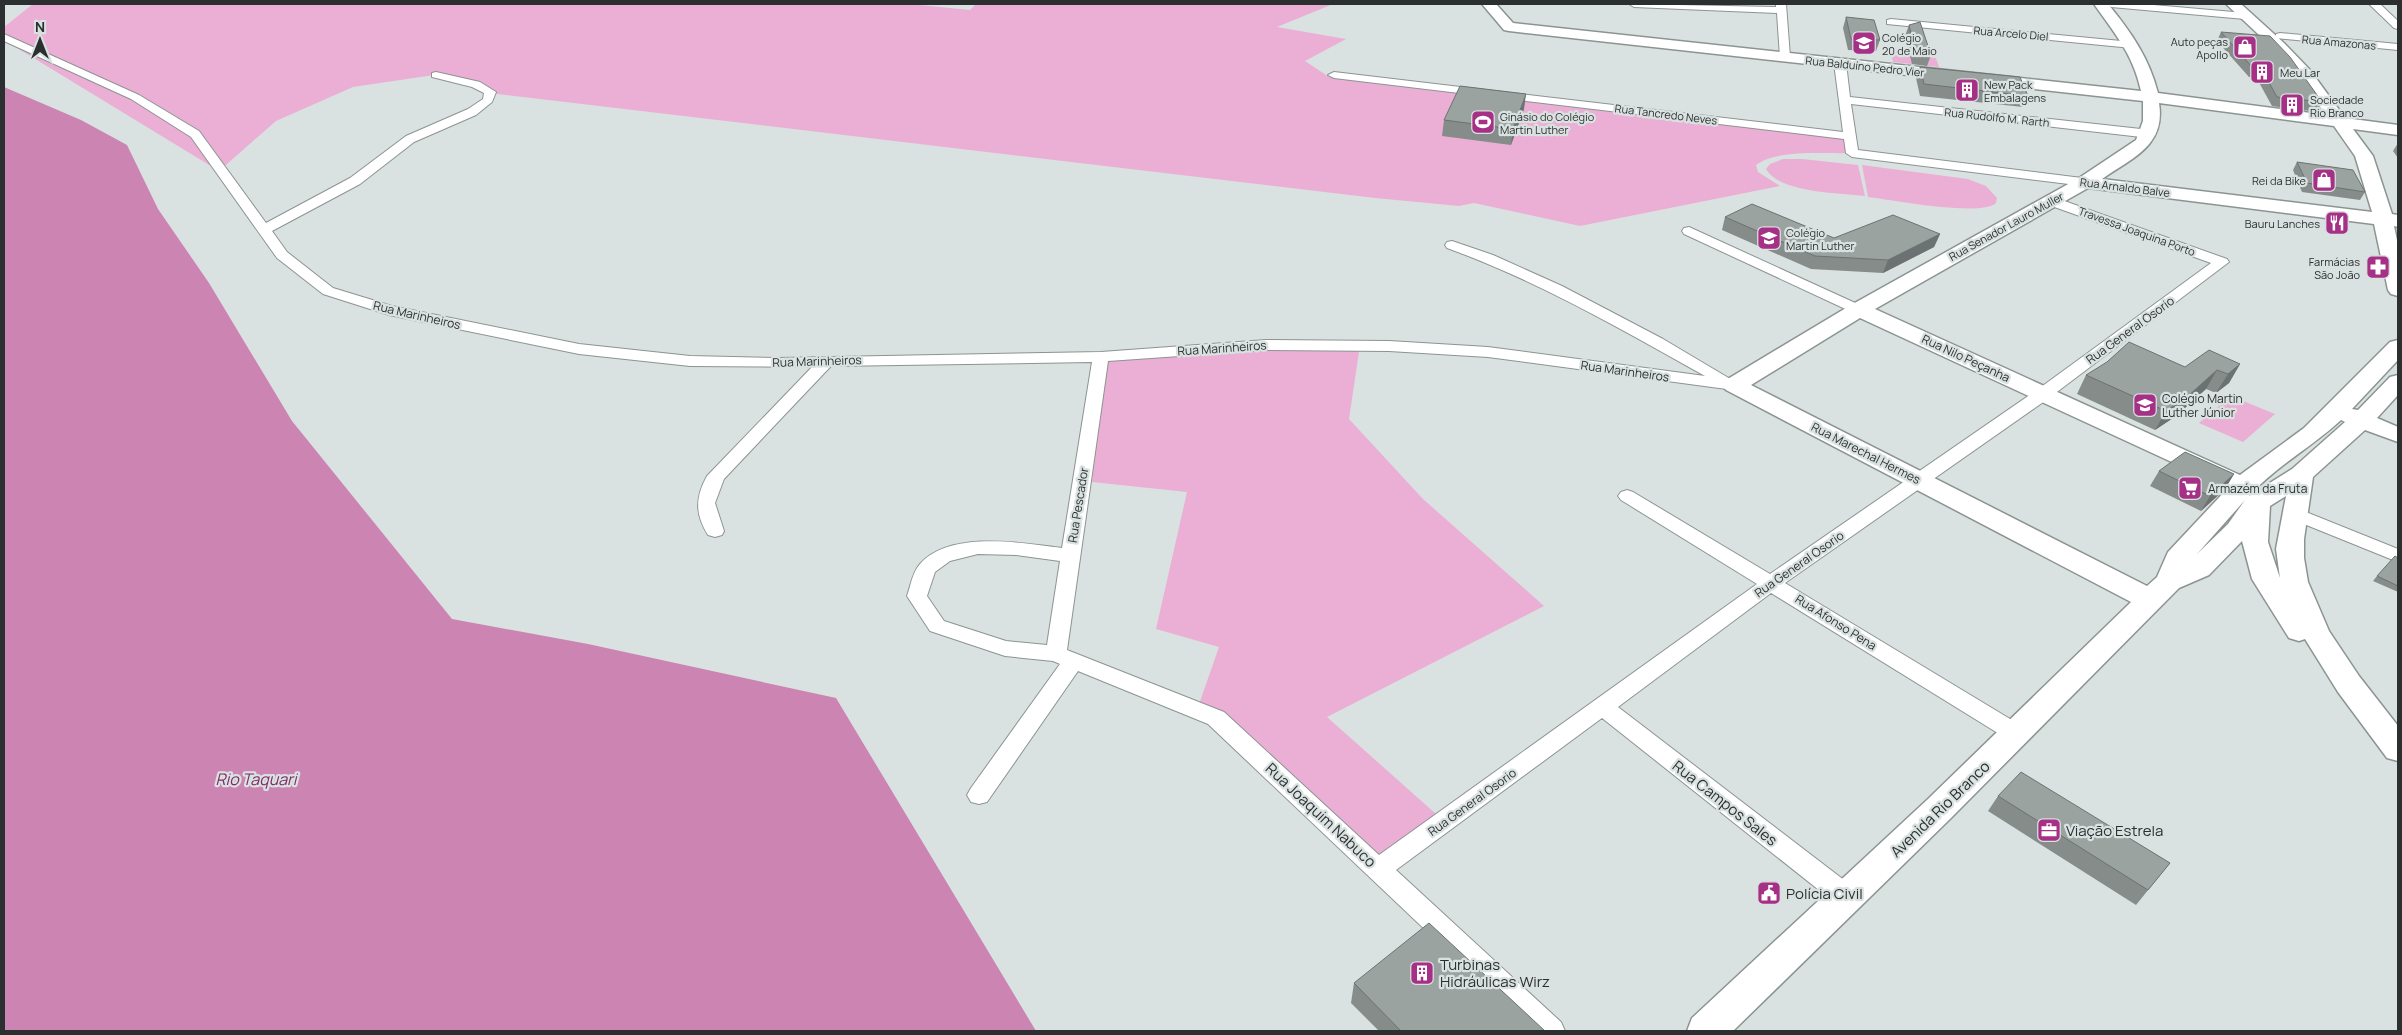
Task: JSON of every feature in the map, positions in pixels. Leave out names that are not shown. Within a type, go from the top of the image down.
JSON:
[{"type":"street","name":"Rua Balduíno Pedro Vier","points":[[1489,4],[1509,26],[2152,96],[2398,130]]},
{"type":"street","points":[[1634,4],[1781,7],[1785,57]]},
{"type":"street","points":[[2101,4],[2132,45],[2152,96],[2150,134]]},
{"type":"street","points":[[2111,4],[2244,10],[2304,73],[2347,123]]},
{"type":"street","points":[[2232,4],[2244,10],[2280,36],[2318,73],[2347,123],[2393,216],[2398,290]]},
{"type":"street","points":[[2374,4],[2398,26]]},
{"type":"street","name":"Rua Arcelo Diel","points":[[1891,22],[2132,45]]},
{"type":"street","name":"Rua Amazonas","points":[[2280,36],[2398,47]]},
{"type":"street","name":"Rua Marinheiros","points":[[4,37],[135,97],[195,134],[282,255],[328,291],[389,310],[579,350],[646,358],[778,363],[1101,357],[1266,345],[1389,346],[1488,352],[1734,385]]},
{"type":"street","points":[[1840,63],[1848,136]]},
{"type":"street","points":[[264,230],[355,182],[410,139],[472,112],[488,100],[490,92],[476,84],[436,75]]},
{"type":"street","name":"Rua Tancredo Neves","points":[[1334,75],[1848,136]]},
{"type":"street","name":"Rua Rudolfo M. Rarth","points":[[1844,100],[2150,134]]},
{"type":"street","name":"Rua Senador Lauro Muller","points":[[1734,385],[1859,310],[2085,182],[2143,143],[2150,134]]},
{"type":"street","name":"Rua Arnaldo Balve","points":[[1848,136],[1852,153],[2085,182],[2393,216]]},
{"type":"street","name":"Travessa Joaquina Porto","points":[[2052,201],[2222,262]]},
{"type":"street","name":"Rua Nilo Peçanha","points":[[1689,231],[2043,394],[2251,494]]},
{"type":"street","points":[[1452,245],[1497,262],[1584,302]]},
{"type":"street","name":"Rua General Osorio","points":[[1379,870],[1772,583],[2043,394],[2222,262]]},
{"type":"street","name":"Rua Marechal Hermes","points":[[1584,302],[1734,385],[1918,480],[2160,591]]},
{"type":"street","points":[[2360,698],[2297,629],[2266,579],[2255,542],[2251,494],[2272,462],[2313,433],[2337,411],[2398,347]]},
{"type":"street","name":"Rua Pescador","points":[[1065,658],[1071,556],[1101,357]]},
{"type":"street","points":[[715,531],[704,509],[706,494],[716,476],[827,361]]},
{"type":"street","name":"Avenida Rio Branco","points":[[1706,1031],[1848,898],[2017,734],[2160,591],[2199,568],[2237,530],[2251,494],[2301,475],[2361,421],[2398,382]]},
{"type":"street","points":[[2337,411],[2398,435]]},
{"type":"street","points":[[2301,475],[2289,556],[2294,588],[2316,633],[2398,750]]},
{"type":"street","name":"Rua Afonso Pena","points":[[1627,496],[2017,734]]},
{"type":"street","points":[[2296,514],[2398,556]]},
{"type":"street","points":[[978,795],[1065,658],[1005,648],[937,626],[917,596],[927,568],[955,551],[993,547],[1071,556]]},
{"type":"street","name":"Rua Joaquim Nabuco","points":[[1065,658],[1216,718],[1551,1031]]},
{"type":"street","name":"Rua Campos Sales","points":[[1603,708],[1848,898]]},
{"type":"shaded area","points":[[33,4],[910,4],[970,10],[976,4],[1333,4],[1277,27],[1346,39],[1305,61],[1329,77],[1847,139],[1850,153],[1801,153],[1776,157],[1756,165],[1758,172],[1780,186],[1580,226],[1474,203],[1459,206],[1375,198],[489,93],[474,84],[434,75],[353,87],[276,121],[219,171],[4,40],[4,27]]},
{"type":"shaded area","points":[[1891,53],[1936,58],[1939,67],[1893,62]]},
{"type":"shaded area","points":[[1783,159],[1802,159],[1858,165],[1865,196],[1811,190],[1783,183],[1773,177],[1766,169],[1770,164]]},
{"type":"shaded area","points":[[1862,165],[1968,179],[1986,186],[1997,198],[1996,203],[1987,207],[1955,208],[1868,197]]},
{"type":"shaded area","points":[[1360,345],[1349,419],[1423,499],[1544,606],[1327,717],[1445,822],[1379,869],[1197,710],[1219,647],[1156,629],[1187,492],[1092,482],[1101,357]]},
{"type":"shaded area","points":[[2231,396],[2275,414],[2243,442],[2199,423]]},
{"type":"water","name":"Rio Taquari","points":[[4,87],[81,120],[127,145],[158,209],[209,283],[292,421],[452,619],[588,644],[836,698],[1036,1031],[4,1031]]},
{"type":"building","points":[[1846,17],[1874,20],[1880,40],[1851,39]]},
{"type":"building","points":[[1920,22],[1931,55],[1916,53],[1909,25]]},
{"type":"building","points":[[2221,32],[2270,36],[2290,57],[2322,102],[2277,97],[2261,68],[2253,68]]},
{"type":"building","points":[[1920,67],[2020,77],[2028,96],[1924,84]]},
{"type":"building","points":[[1460,86],[1526,94],[1513,129],[1444,120]]},
{"type":"building","points":[[2297,162],[2353,170],[2365,192],[2307,183]]},
{"type":"building","points":[[1752,204],[1834,238],[1893,215],[1940,234],[1888,260],[1815,256],[1725,217]]},
{"type":"building","points":[[2129,342],[2185,367],[2209,350],[2240,364],[2228,374],[2217,370],[2187,397],[2166,411],[2086,375],[2107,362]]},
{"type":"building","points":[[2185,452],[2234,474],[2210,496],[2159,471]]},
{"type":"building","points":[[2395,556],[2398,558],[2398,586],[2377,576]]},
{"type":"building","points":[[2021,772],[2170,863],[2148,890],[1998,796]]},
{"type":"building","name":"Turbinas Hidráulicas Wirz","points":[[1429,923],[1545,1031],[1401,1031],[1354,983]]},
{"type":"place","name":"Colégio 20 de Maio","points":[[1864,43]]},
{"type":"place","name":"Auto peças Apollo","points":[[2245,47]]},
{"type":"place","name":"Meu Lar","points":[[2262,72]]},
{"type":"place","name":"New Pack Embalagens","points":[[1967,90]]},
{"type":"place","name":"Sociedade Rio Branco","points":[[2292,105]]},
{"type":"place","name":"Ginásio do Colégio Martin Luther","points":[[1483,122]]},
{"type":"place","name":"Rei da Bike","points":[[2324,180]]},
{"type":"place","name":"Bauru Lanches","points":[[2337,223]]},
{"type":"place","name":"Colégio Martin Luther","points":[[1769,238]]},
{"type":"place","name":"Farmácias São João","points":[[2378,267]]},
{"type":"place","name":"Colégio Martin Luther Júnior","points":[[2145,405]]},
{"type":"place","name":"Armazém da Fruta","points":[[2190,488]]},
{"type":"place","name":"Viação Estrela","points":[[2049,830]]},
{"type":"place","name":"Polícia Civil","points":[[1769,893]]},
{"type":"place","name":"Turbinas Hidráulicas Wirz","points":[[1422,973]]}]
